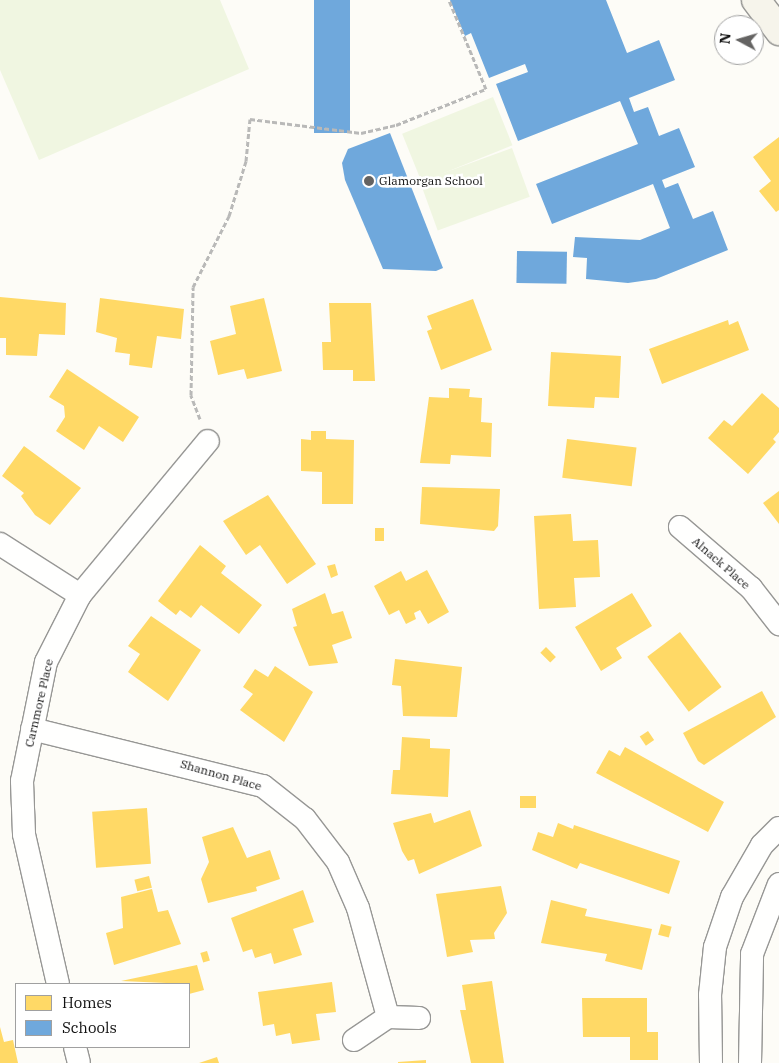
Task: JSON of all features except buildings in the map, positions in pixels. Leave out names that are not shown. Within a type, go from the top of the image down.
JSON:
[{"type":"street","points":[[756,0],[779,31]]},
{"type":"street","name":"Carnmore Place","points":[[58,983],[24,834],[22,781],[46,662],[80,595],[208,441]]},
{"type":"street","name":"Alnack Place","points":[[680,527],[751,588],[779,624]]},
{"type":"street","points":[[0,544],[80,595]]},
{"type":"street","name":"Shannon Place","points":[[32,729],[264,786],[305,819],[338,862],[358,908],[388,1017]]},
{"type":"street","points":[[711,1063],[710,995],[715,947],[732,897],[762,845],[779,828]]},
{"type":"street","points":[[750,1063],[752,954],[779,884]]},
{"type":"street","points":[[354,1040],[388,1017],[419,1018]]},
{"type":"street","points":[[74,1048],[79,1063]]},
{"type":"path","points":[[208,441],[191,395],[193,287],[229,216],[246,161],[250,119],[361,133],[396,125],[486,89],[449,0]]},
{"type":"green space","points":[[0,0],[220,0],[249,69],[39,160],[0,70]]},
{"type":"green space","points":[[493,97],[512,145],[422,182],[402,134]]},
{"type":"green space","points":[[512,148],[530,197],[438,230],[420,182]]},
{"type":"place","name":"Glamorgan School","points":[[369,181]]}]
